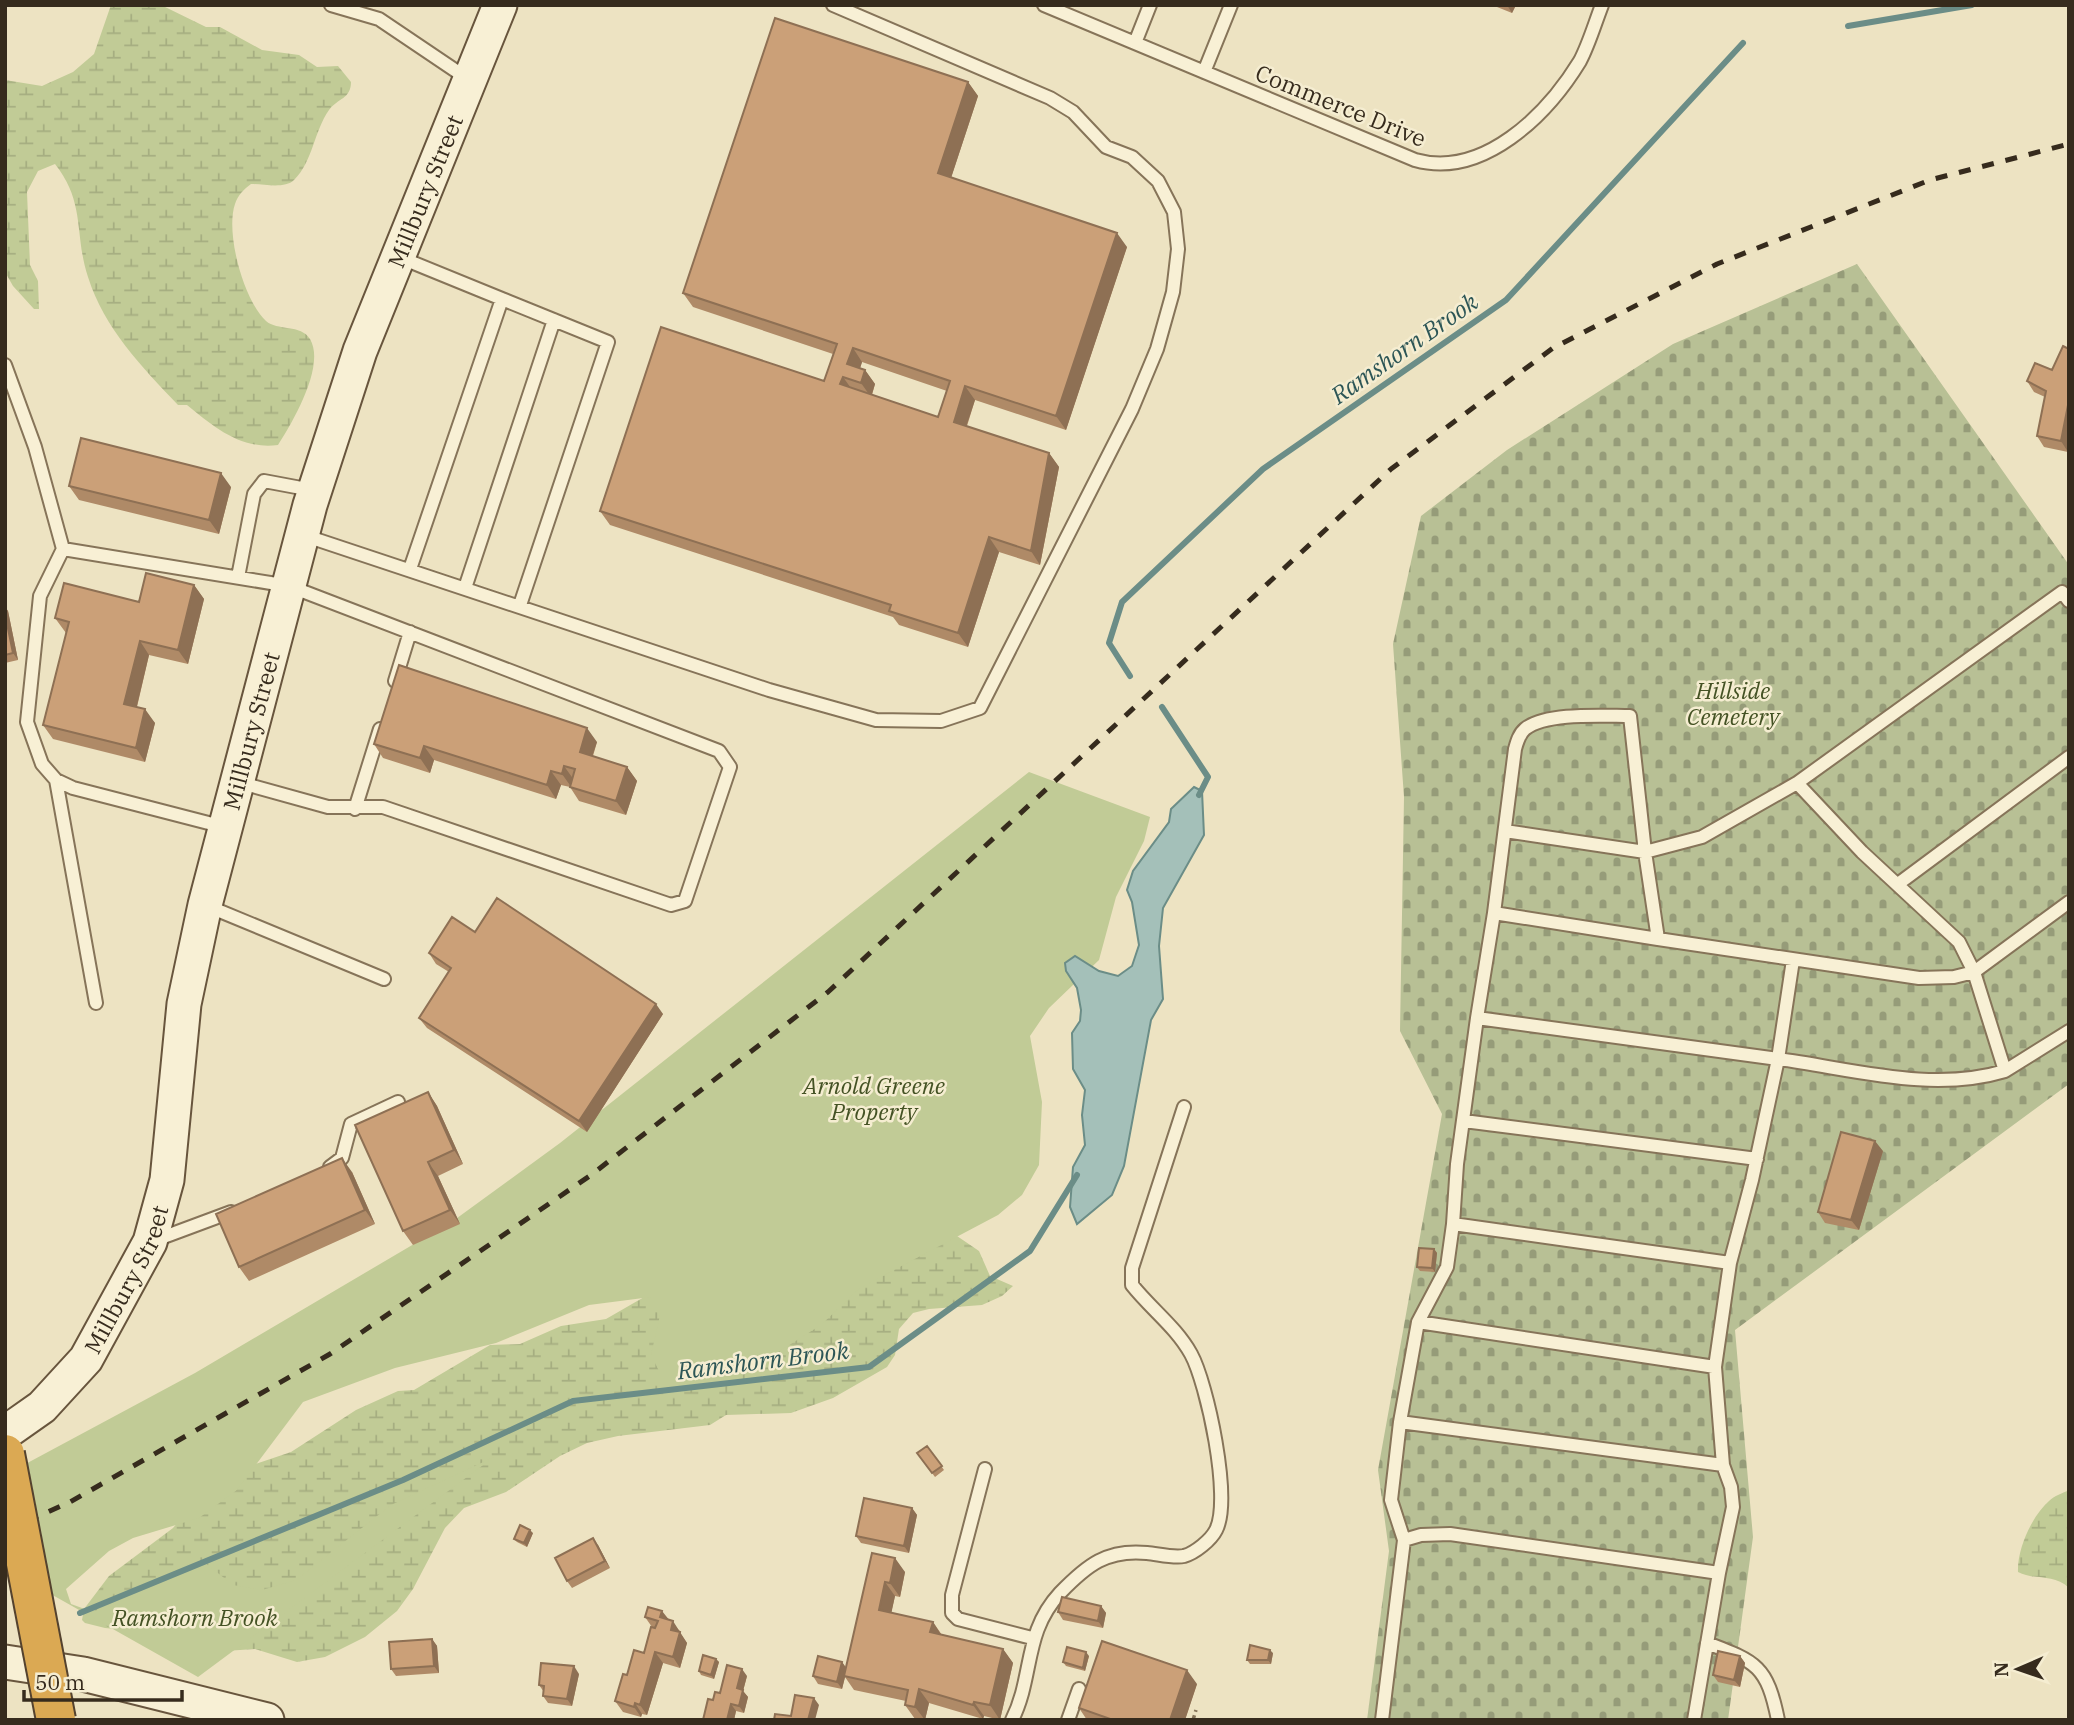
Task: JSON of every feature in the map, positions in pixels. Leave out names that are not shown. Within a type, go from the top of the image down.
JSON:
[{"type":"highway","points":[[5,1454],[56,1720]]},
{"type":"street","name":"Millbury Street","points":[[5,1433],[42,1407],[86,1359],[149,1242],[167,1180],[184,1004],[205,905],[302,534],[360,351],[500,5]]},
{"type":"street","points":[[5,1662],[83,1674],[267,1720]]},
{"type":"lane","points":[[331,5],[379,19],[469,80]]},
{"type":"lane","points":[[302,534],[769,690],[876,720],[941,721],[980,708],[1009,656],[1132,409],[1157,349],[1173,292],[1178,249],[1174,212],[1158,181],[1132,157],[1106,147],[1073,112],[1050,97],[834,5]]},
{"type":"lane","name":"Commerce Drive","points":[[1044,5],[1415,160],[1454,165],[1475,158],[1501,144],[1541,110],[1581,59],[1602,5]]},
{"type":"lane","points":[[1135,43],[1150,5]]},
{"type":"lane","points":[[1204,72],[1231,5]]},
{"type":"lane","points":[[398,257],[608,342],[520,605]]},
{"type":"lane","points":[[410,569],[502,299]]},
{"type":"lane","points":[[466,588],[554,320]]},
{"type":"lane","points":[[5,365],[35,447],[63,549],[40,596],[27,722],[42,764],[56,780],[73,788],[226,828]]},
{"type":"lane","points":[[238,577],[254,494],[264,481],[315,490]]},
{"type":"lane","points":[[63,549],[289,586],[719,751],[730,767],[685,901],[671,905],[383,807],[328,807],[238,782]]},
{"type":"lane","points":[[1505,831],[1645,852],[1702,837],[1797,783],[2062,592],[2069,601]]},
{"type":"lane","points":[[390,695],[410,632]]},
{"type":"lane","points":[[1382,1720],[1404,1540],[1391,1500],[1400,1422],[1418,1322],[1447,1267],[1477,1018],[1494,913],[1515,749],[1522,731],[1536,722],[1572,717],[1630,716],[1658,939]]},
{"type":"lane","points":[[355,809],[382,720]]},
{"type":"lane","points":[[1898,884],[2069,757]]},
{"type":"lane","points":[[56,780],[96,1003]]},
{"type":"lane","points":[[1797,783],[1853,843],[1959,943],[1974,972],[2005,1071]]},
{"type":"lane","points":[[1494,913],[1919,978],[1954,977],[1974,972],[2069,902]]},
{"type":"lane","points":[[205,905],[384,979]]},
{"type":"lane","points":[[1694,1720],[1732,1507],[1731,1488],[1723,1465],[1715,1367],[1730,1263],[1757,1159],[1778,1059],[1793,960]]},
{"type":"lane","points":[[1477,1018],[1914,1080],[1966,1081],[2005,1071],[2069,1031]]},
{"type":"lane","points":[[319,1172],[342,1158],[351,1124],[398,1102]]},
{"type":"lane","points":[[1012,1720],[1032,1638],[1045,1610],[1091,1564],[1114,1553],[1183,1556],[1200,1548],[1217,1529],[1220,1468],[1202,1384],[1191,1354],[1171,1325],[1132,1286],[1132,1268],[1184,1107]]},
{"type":"lane","points":[[1464,1121],[1757,1159]]},
{"type":"lane","points":[[149,1242],[211,1222],[247,1204]]},
{"type":"lane","points":[[1453,1224],[1730,1263]]},
{"type":"lane","points":[[1418,1322],[1715,1367]]},
{"type":"lane","points":[[1400,1422],[1723,1465]]},
{"type":"lane","points":[[985,1469],[951,1595],[952,1613],[958,1619],[1032,1638]]},
{"type":"lane","points":[[1404,1540],[1422,1535],[1450,1534],[1719,1573]]},
{"type":"lane","points":[[1707,1643],[1745,1658],[1771,1684],[1778,1720]]},
{"type":"lane","points":[[1068,1720],[1079,1689]]},
{"type":"path","points":[[1193,1720],[1196,1710]]},
{"type":"green space","points":[[111,5],[161,5],[206,27],[220,27],[262,50],[299,55],[317,67],[338,66],[351,82],[349,92],[324,118],[305,164],[294,180],[280,185],[251,184],[235,204],[235,248],[238,266],[250,298],[266,321],[306,334],[314,350],[311,379],[278,445],[265,446],[240,440],[218,429],[187,405],[178,405],[125,346],[95,296],[84,262],[71,192],[55,164],[38,171],[27,192],[30,265],[38,281],[39,309],[34,309],[13,286],[5,272],[5,80],[42,86],[73,72],[94,54]]},
{"type":"green space","name":"Hillside Cemetery","points":[[1857,264],[2069,565],[2069,1084],[1735,1330],[1753,1537],[1728,1720],[1367,1720],[1389,1551],[1378,1470],[1442,1114],[1400,1031],[1404,797],[1393,644],[1421,516],[1507,450],[1673,344]]},
{"type":"green space","name":"Arnold Greene Property","points":[[1029,772],[1150,817],[1144,841],[1116,897],[1099,960],[1049,1008],[1030,1036],[1042,1102],[1039,1165],[1022,1195],[998,1215],[860,1288],[821,1325],[729,1383],[691,1390],[667,1387],[651,1355],[660,1315],[651,1297],[589,1305],[496,1343],[395,1368],[303,1402],[237,1490],[199,1518],[133,1538],[109,1551],[66,1589],[71,1604],[93,1612],[185,1565],[204,1562],[233,1585],[262,1590],[296,1580],[391,1505],[494,1457],[198,1677],[33,1584],[5,1475],[195,1373],[453,1221],[560,1143]]},
{"type":"green space","points":[[957,1236],[979,1251],[990,1276],[1013,1286],[1002,1296],[982,1305],[929,1309],[913,1313],[899,1329],[895,1355],[887,1367],[833,1398],[791,1413],[726,1415],[710,1425],[618,1436],[587,1443],[560,1456],[506,1492],[464,1508],[445,1528],[413,1589],[397,1611],[365,1637],[325,1657],[297,1662],[255,1649],[225,1651],[150,1632],[105,1628],[82,1620],[84,1609],[109,1576],[173,1528],[217,1477],[291,1452],[356,1410],[398,1391],[414,1390],[490,1345],[520,1344],[561,1326],[606,1319],[665,1285]]},
{"type":"green space","points":[[2069,1490],[2069,1588],[2057,1580],[2024,1575],[2018,1572],[2018,1563],[2023,1543],[2037,1515],[2051,1499]]},
{"type":"water","points":[[1194,787],[1202,791],[1204,835],[1163,908],[1159,946],[1163,999],[1151,1020],[1124,1166],[1112,1195],[1077,1224],[1070,1207],[1073,1167],[1085,1145],[1082,1115],[1085,1090],[1073,1069],[1072,1033],[1080,1021],[1081,1010],[1077,988],[1066,971],[1065,963],[1075,956],[1099,971],[1118,976],[1132,966],[1139,945],[1132,902],[1127,890],[1133,871],[1169,822],[1171,809]]},
{"type":"building","points":[[775,18],[968,82],[938,173],[1117,233],[1056,416],[965,386],[954,422],[1049,453],[1031,551],[989,537],[958,633],[889,611],[891,605],[600,511],[661,327],[824,381],[837,344],[683,293]],"holes":[[[853,348],[950,381],[938,417],[840,384],[843,377],[861,383],[865,370],[847,364]]]},
{"type":"building","points":[[2063,346],[2069,349],[2069,400],[2061,441],[2037,436],[2046,391],[2027,381],[2035,363],[2052,370]]},
{"type":"building","points":[[81,438],[221,473],[209,520],[69,486]]},
{"type":"building","points":[[146,573],[194,585],[178,650],[140,641],[124,704],[145,709],[136,748],[43,725],[69,622],[55,618],[64,583],[139,602]]},
{"type":"building","points":[[5,614],[13,653],[5,655]]},
{"type":"building","points":[[399,665],[587,728],[580,752],[627,767],[616,801],[570,787],[575,769],[564,766],[562,774],[551,771],[547,785],[424,746],[420,758],[374,744]]},
{"type":"building","points":[[497,898],[656,1004],[579,1121],[419,1018],[451,968],[429,953],[452,917],[475,932]]},
{"type":"building","points":[[428,1092],[454,1150],[428,1162],[450,1210],[403,1231],[355,1125]]},
{"type":"building","points":[[1841,1132],[1875,1141],[1851,1220],[1818,1212]]},
{"type":"building","points":[[342,1158],[365,1210],[239,1267],[216,1214]]},
{"type":"building","points":[[1419,1248],[1434,1249],[1432,1268],[1417,1267]]},
{"type":"building","points":[[927,1446],[942,1466],[932,1473],[917,1453]]},
{"type":"building","points":[[864,1498],[912,1508],[904,1546],[856,1536]]},
{"type":"building","points":[[520,1525],[530,1530],[524,1543],[514,1539]]},
{"type":"building","points":[[593,1538],[605,1561],[567,1581],[555,1558]]},
{"type":"building","points":[[872,1553],[895,1558],[890,1583],[885,1582],[879,1610],[933,1622],[930,1632],[1003,1649],[990,1705],[974,1702],[973,1705],[919,1689],[915,1707],[905,1705],[908,1690],[844,1676]]},
{"type":"building","points":[[1062,1597],[1101,1606],[1098,1621],[1058,1612]]},
{"type":"building","points":[[648,1607],[662,1611],[660,1617],[673,1621],[671,1630],[680,1632],[673,1657],[655,1652],[640,1705],[635,1703],[634,1707],[615,1701],[623,1674],[627,1675],[634,1650],[644,1653],[651,1627],[655,1628],[658,1621],[645,1617]]},
{"type":"building","points":[[432,1639],[434,1666],[391,1669],[389,1642]]},
{"type":"building","points":[[1102,1641],[1187,1670],[1170,1720],[1113,1720],[1079,1708]]},
{"type":"building","points":[[1250,1645],[1270,1650],[1268,1660],[1247,1660]]},
{"type":"building","points":[[1067,1647],[1086,1652],[1083,1668],[1063,1662]]},
{"type":"building","points":[[1718,1651],[1740,1656],[1734,1680],[1713,1675]]},
{"type":"building","points":[[703,1655],[716,1659],[711,1675],[699,1671]]},
{"type":"building","points":[[818,1656],[842,1662],[837,1682],[813,1676]]},
{"type":"building","points":[[541,1663],[574,1666],[567,1699],[543,1696],[544,1686],[539,1685]]},
{"type":"building","points":[[727,1665],[742,1669],[737,1688],[743,1690],[739,1706],[731,1704],[727,1720],[703,1720],[708,1699],[713,1700],[715,1692],[720,1693]]},
{"type":"building","points":[[795,1695],[814,1698],[808,1720],[774,1720],[775,1714],[791,1716]]},
{"type":"waterway","name":"Ramshorn Brook","points":[[1848,26],[1972,5]]},
{"type":"waterway","name":"Ramshorn Brook","points":[[1130,676],[1109,643],[1122,602],[1263,469],[1506,300],[1743,43]]},
{"type":"waterway","name":"Ramshorn Brook","points":[[1162,707],[1208,777],[1199,795]]},
{"type":"waterway","name":"Ramshorn Brook","points":[[80,1613],[403,1480],[573,1401],[869,1367],[1030,1251],[1077,1175]]},
{"type":"railway","points":[[5,1531],[70,1502],[330,1354],[591,1175],[828,992],[1391,469],[1553,348],[1717,264],[1930,180],[2069,144]]}]
